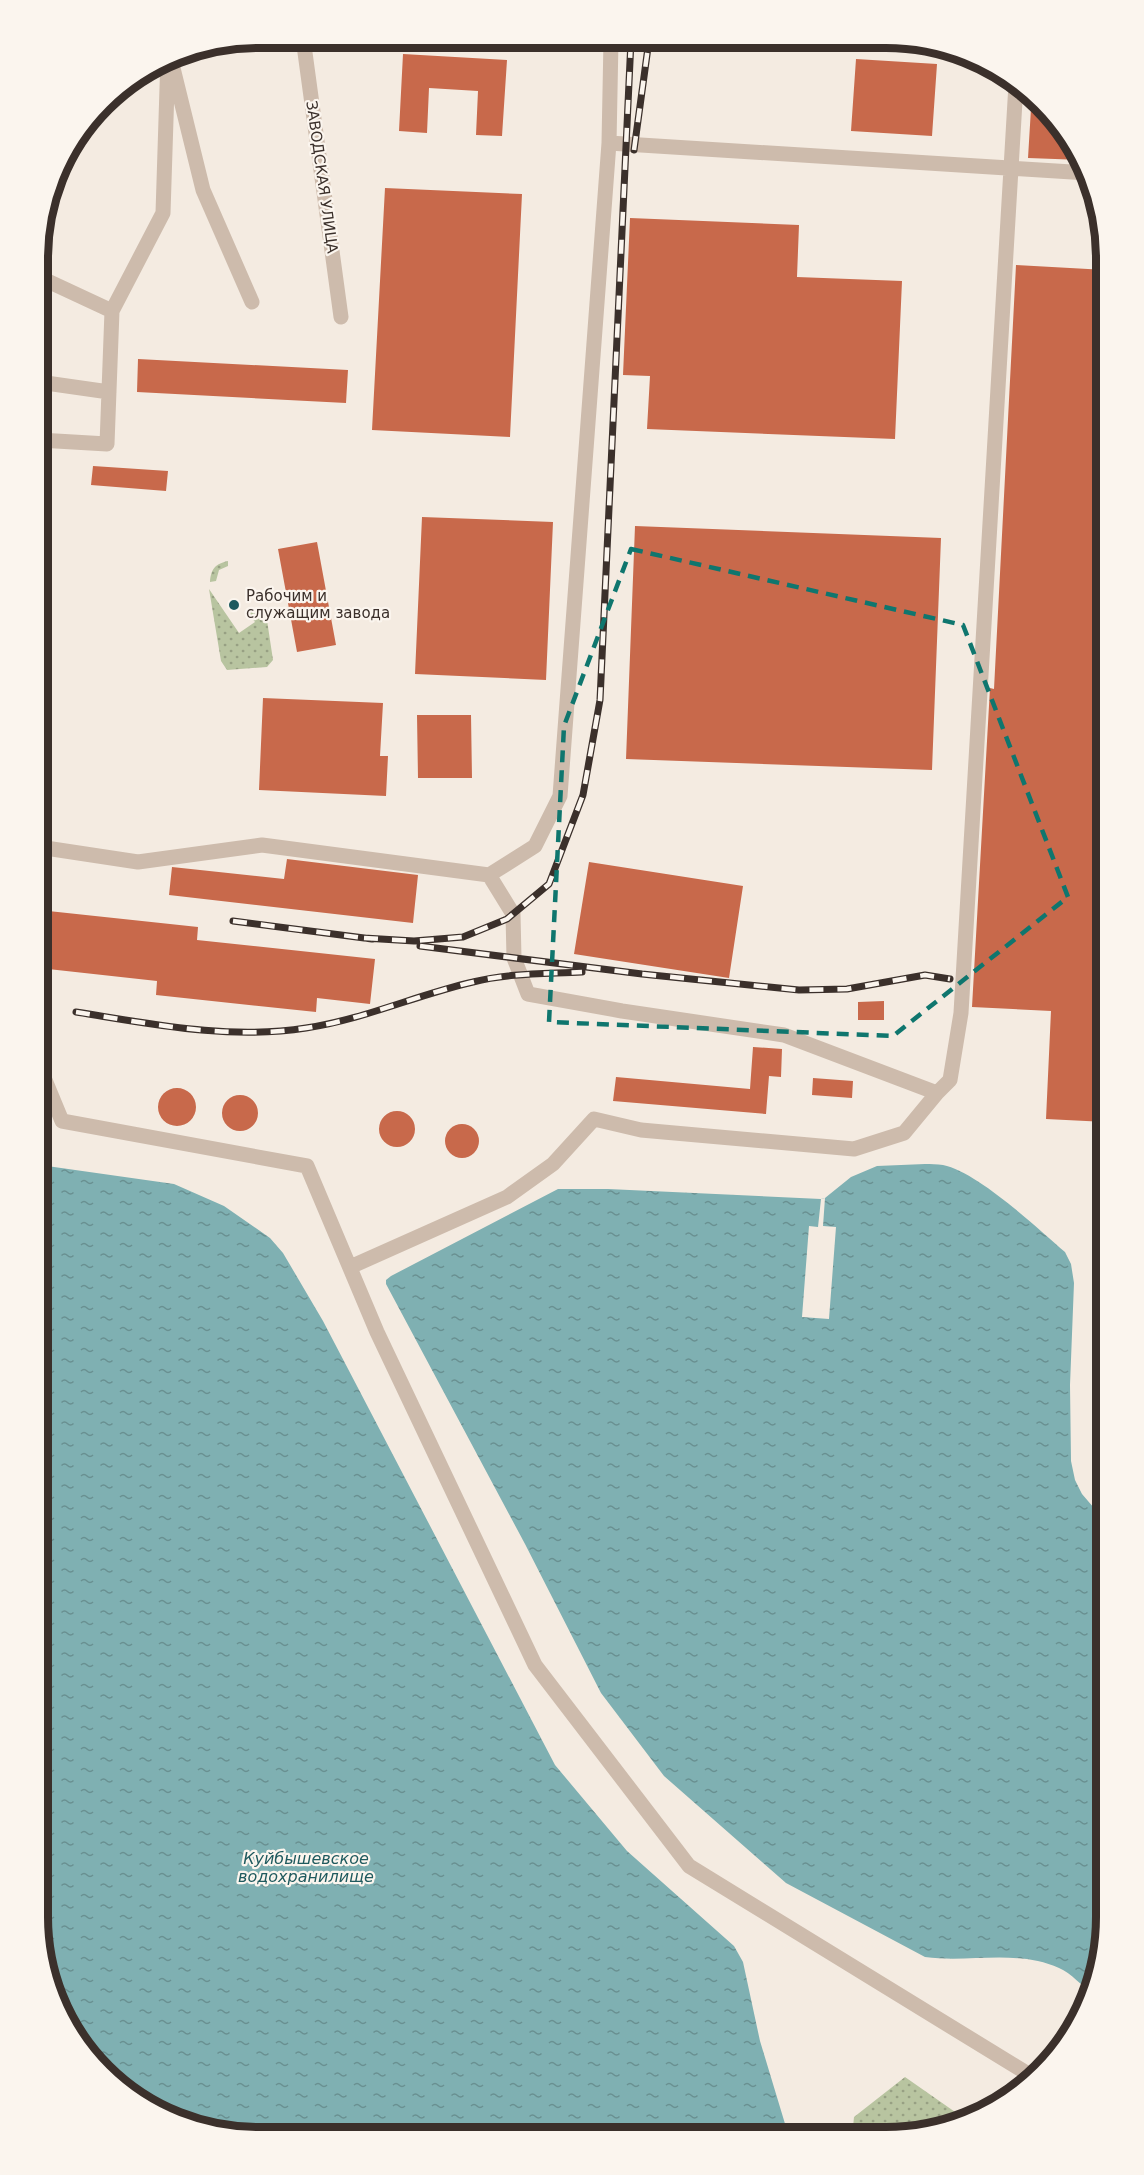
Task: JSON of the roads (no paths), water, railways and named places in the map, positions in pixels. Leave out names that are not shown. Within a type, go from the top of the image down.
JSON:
[{"type":"street","name":"ЗАВОДСКАЯ УЛИЦА","points":[[304,48],[342,316]]},
{"type":"street","points":[[48,848],[138,862],[262,844],[489,875],[535,846],[560,796],[609,143],[611,48]]},
{"type":"street","points":[[171,67],[203,190],[252,302]]},
{"type":"street","points":[[48,441],[106,444],[112,311],[163,213],[169,68]]},
{"type":"street","points":[[350,1268],[507,1197],[553,1164],[594,1119],[641,1130],[854,1149],[904,1133],[950,1080],[961,1013],[1015,93]]},
{"type":"street","points":[[609,143],[1077,173]]},
{"type":"street","points":[[48,282],[112,311]]},
{"type":"street","points":[[48,383],[109,392]]},
{"type":"street","points":[[489,875],[513,914],[514,958],[528,994],[622,1011],[784,1035],[937,1093]]},
{"type":"street","points":[[48,1087],[62,1121],[307,1166],[377,1332],[535,1665],[689,1866],[1027,2073]]},
{"type":"water","points":[[943,1165],[973,1178],[990,1189],[1065,1252],[1071,1264],[1074,1283],[1070,1385],[1071,1461],[1075,1480],[1082,1494],[1096,1510],[1096,1931],[1089,1972],[1084,1987],[1059,1968],[1027,1959],[925,1957],[786,1883],[664,1776],[601,1693],[525,1544],[386,1284],[386,1280],[391,1276],[558,1189],[608,1189],[821,1199],[851,1177],[877,1166]]},
{"type":"water","name":"Куйбышевское водохранилище","points":[[48,1166],[174,1184],[224,1206],[270,1238],[283,1253],[323,1321],[555,1765],[627,1851],[734,1946],[743,1962],[760,2041],[786,2127],[258,2127],[230,2125],[203,2120],[153,2099],[130,2084],[109,2066],[91,2045],[70,2010],[59,1985],[50,1945],[48,1917]]},
{"type":"railway","points":[[364,938],[414,941],[463,937],[507,919],[549,884],[583,795],[600,700],[631,48]]},
{"type":"railway","points":[[634,150],[648,48]]},
{"type":"railway","points":[[233,921],[372,939]]},
{"type":"railway","points":[[420,946],[642,974],[799,990],[847,989],[925,975],[950,979]]},
{"type":"railway","points":[[76,1012],[191,1029],[277,1031],[306,1028],[349,1019],[452,987],[486,979],[527,974],[582,972]]},
{"type":"place","name":"Рабочим и служащим завода","points":[[234,605]]}]
